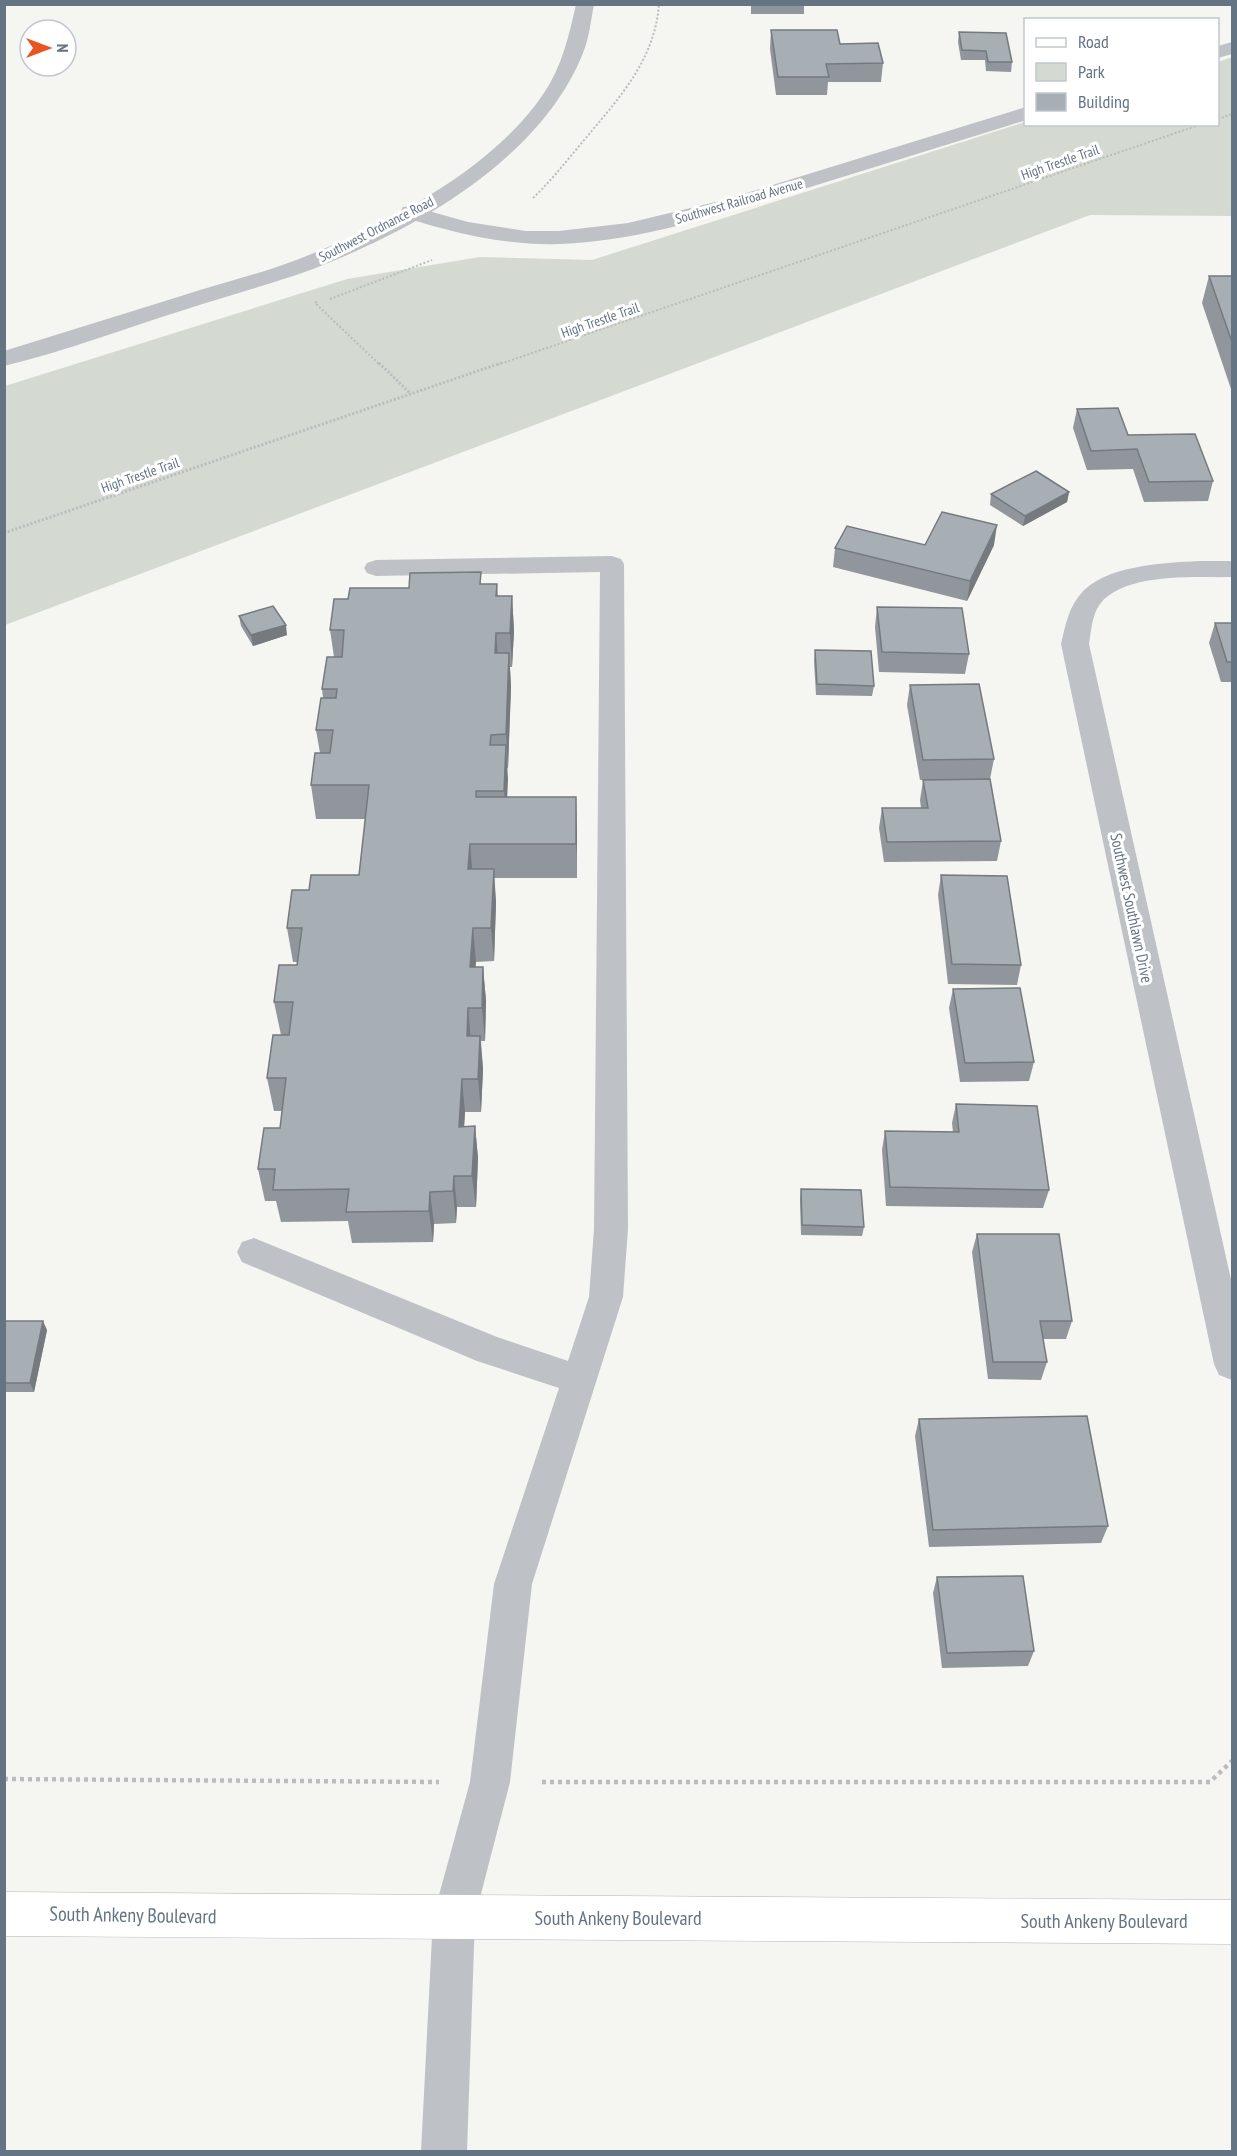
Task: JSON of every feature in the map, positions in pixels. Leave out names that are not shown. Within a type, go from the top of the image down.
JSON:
[{"type":"main road","name":"South Ankeny Boulevard","points":[[4,1914],[1233,1922]]},
{"type":"street","name":"Southwest Ordnance Road","points":[[4,359],[305,264],[339,250],[462,183],[502,153],[536,117],[566,71],[584,19],[585,4]]},
{"type":"street","name":"Southwest Railroad Avenue","points":[[411,212],[452,226],[484,233],[528,237],[598,233],[693,217],[1024,114]]},
{"type":"street","name":"Southwest Southlawn Drive","points":[[1233,569],[1153,571],[1115,584],[1093,595],[1081,614],[1075,644],[1220,1262],[1233,1364]]},
{"type":"lane","points":[[376,568],[612,564],[611,1229],[606,1297],[513,1584],[490,1782],[454,1917],[444,2151]]},
{"type":"lane","points":[[254,1252],[489,1350],[580,1380]]},
{"type":"path","name":"High Trestle Trail","points":[[4,533],[1196,126]]},
{"type":"path","points":[[4,1779],[1210,1782],[1233,1761]]},
{"type":"green space","points":[[1232,57],[1232,216],[1090,215],[5,625],[5,386],[347,279],[480,257],[592,260],[1024,122],[1024,126],[1219,126],[1219,62]]},
{"type":"building","points":[[771,30],[837,30],[840,44],[878,43],[883,63],[826,64],[829,77],[778,77]]},
{"type":"building","points":[[959,32],[1006,33],[1012,62],[988,62],[986,51],[962,50]]},
{"type":"building","points":[[1209,276],[1233,276],[1233,345]]},
{"type":"building","points":[[1118,408],[1128,435],[1195,434],[1213,481],[1149,482],[1137,449],[1091,451],[1077,409]]},
{"type":"building","points":[[1036,471],[1069,492],[1025,516],[991,494]]},
{"type":"building","points":[[942,512],[997,525],[970,581],[835,548],[847,526],[925,545]]},
{"type":"building","points":[[481,572],[480,584],[497,584],[496,596],[512,596],[510,633],[496,633],[495,653],[509,653],[506,734],[491,735],[490,745],[506,745],[504,791],[476,791],[476,797],[576,797],[576,844],[470,844],[468,869],[494,869],[491,928],[473,928],[470,967],[483,967],[482,1008],[468,1008],[467,1036],[480,1036],[478,1079],[462,1079],[459,1127],[475,1126],[472,1176],[454,1176],[453,1191],[430,1192],[429,1211],[346,1212],[349,1189],[273,1190],[275,1169],[258,1169],[264,1128],[280,1128],[286,1078],[267,1078],[273,1035],[289,1035],[293,1002],[274,1002],[279,965],[297,965],[302,928],[287,928],[292,890],[309,890],[311,875],[359,875],[369,785],[311,785],[315,753],[330,753],[333,730],[316,730],[321,698],[336,698],[337,689],[322,689],[327,657],[342,657],[344,630],[330,630],[334,599],[348,599],[350,588],[409,588],[410,573]]},
{"type":"building","points":[[273,606],[286,625],[251,635],[239,616]]},
{"type":"building","points":[[877,607],[962,608],[969,654],[882,652]]},
{"type":"building","points":[[1215,623],[1233,623],[1233,662],[1227,662]]},
{"type":"building","points":[[815,650],[871,651],[874,686],[817,684]]},
{"type":"building","points":[[979,684],[994,759],[923,760],[910,685]]},
{"type":"building","points":[[990,779],[1001,841],[887,842],[882,808],[928,808],[923,780]]},
{"type":"building","points":[[941,875],[1007,876],[1021,965],[952,964]]},
{"type":"building","points":[[1020,988],[1034,1062],[965,1063],[953,989]]},
{"type":"building","points":[[956,1104],[1037,1106],[1049,1190],[890,1187],[885,1131],[959,1132]]},
{"type":"building","points":[[801,1189],[861,1190],[864,1227],[802,1225]]},
{"type":"building","points":[[977,1234],[1059,1234],[1072,1321],[1040,1321],[1047,1362],[993,1362]]},
{"type":"building","points":[[4,1321],[43,1321],[30,1383],[4,1383]]},
{"type":"building","points":[[1087,1416],[1108,1526],[933,1530],[919,1419]]},
{"type":"building","points":[[1023,1576],[1034,1651],[947,1653],[937,1577]]}]
